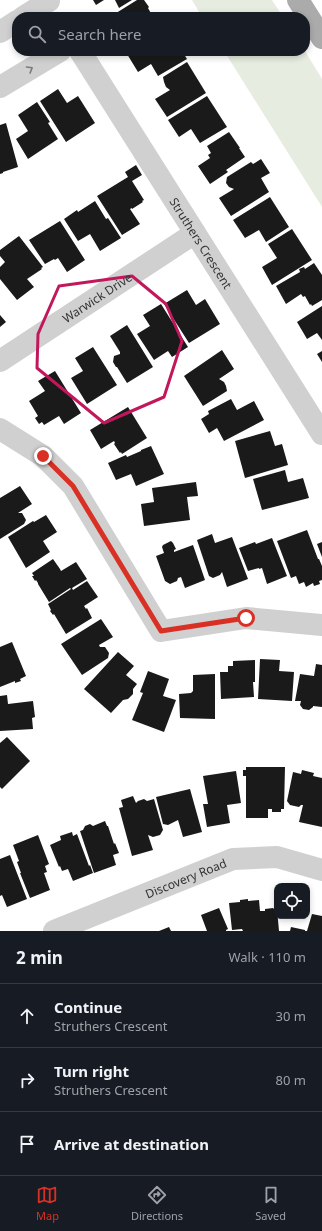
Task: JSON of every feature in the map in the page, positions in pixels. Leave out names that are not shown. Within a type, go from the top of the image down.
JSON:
[{"type":"main road","points":[[298,0],[306,12]]},
{"type":"main road","points":[[310,19],[322,38]]},
{"type":"street","points":[[37,12],[52,6]]},
{"type":"street","points":[[0,32],[12,24]]},
{"type":"street","points":[[0,87],[52,56]]},
{"type":"street","name":"Struthers Crescent","points":[[83,56],[322,434]]},
{"type":"street","name":"Warwick Drive","points":[[0,361],[195,233]]},
{"type":"street","points":[[0,429],[43,456],[73,486],[161,631],[246,618],[322,625]]},
{"type":"street","name":"Discovery Road","points":[[54,931],[233,859],[277,857],[322,870]]},
{"type":"highlighted area","points":[[132,276],[166,304],[182,341],[164,397],[104,423],[37,368],[38,334],[59,286]]},
{"type":"shaded area","points":[[192,0],[272,0],[280,12],[199,12]]},
{"type":"shaded area","points":[[227,56],[308,56],[322,79],[322,207]]},
{"type":"building","points":[[93,0],[104,0],[96,5]]},
{"type":"building","points":[[115,0],[132,0],[119,8]]},
{"type":"building","points":[[137,0],[144,0],[149,7],[148,8],[150,12],[118,12]]},
{"type":"building","points":[[128,56],[185,56],[187,59],[158,76],[151,64],[138,72]]},
{"type":"building","points":[[187,62],[206,93],[167,117],[155,99],[170,90],[166,87],[163,77]]},
{"type":"building","points":[[58,89],[67,103],[78,96],[95,123],[66,142],[40,101]]},
{"type":"building","points":[[207,96],[227,127],[200,143],[191,129],[179,137],[168,120]]},
{"type":"building","points":[[37,102],[50,122],[48,123],[58,139],[28,159],[16,139],[28,131],[18,115]]},
{"type":"building","points":[[6,123],[18,167],[0,174],[0,125]]},
{"type":"building","points":[[229,132],[245,157],[226,170],[228,172],[210,184],[198,166],[210,158],[208,155],[211,153],[207,146]]},
{"type":"building","points":[[261,159],[270,173],[261,178],[269,192],[231,216],[219,198],[234,189],[229,187],[226,183],[227,177],[251,162],[253,164]]},
{"type":"building","points":[[136,165],[142,175],[132,181],[144,200],[130,209],[140,224],[122,235],[97,196],[128,177],[125,172]]},
{"type":"building","points":[[270,197],[289,227],[266,242],[259,230],[245,238],[233,220]]},
{"type":"building","points":[[95,201],[106,219],[108,218],[121,238],[100,251],[90,234],[78,241],[64,219],[77,210],[78,212]]},
{"type":"building","points":[[60,221],[85,260],[67,272],[58,258],[45,264],[29,240]]},
{"type":"building","points":[[292,229],[312,260],[272,285],[262,267],[277,258],[268,244]]},
{"type":"building","points":[[19,236],[43,267],[27,279],[34,287],[17,300],[0,279],[0,267],[5,262],[0,256],[0,250]]},
{"type":"building","points":[[314,263],[322,275],[322,300],[312,306],[305,296],[303,297],[301,294],[286,304],[276,286],[300,272],[299,269],[304,267],[305,269]]},
{"type":"building","points":[[187,290],[196,305],[205,299],[220,324],[189,343],[164,304]]},
{"type":"building","points":[[161,304],[188,347],[172,357],[168,351],[154,360],[137,334],[150,326],[143,315]]},
{"type":"building","points":[[322,306],[322,340],[317,333],[307,339],[297,322]]},
{"type":"building","points":[[0,315],[6,322],[0,327]]},
{"type":"building","points":[[127,325],[153,367],[127,383],[113,362],[114,356],[120,354],[120,352],[110,336]]},
{"type":"building","points":[[93,347],[117,385],[87,404],[71,378],[83,371],[75,358]]},
{"type":"building","points":[[222,350],[234,369],[219,379],[224,382],[227,391],[203,406],[184,376]]},
{"type":"building","points":[[322,351],[322,362],[317,354]]},
{"type":"building","points":[[55,371],[81,413],[64,424],[59,416],[44,425],[42,422],[39,424],[35,418],[38,416],[29,401],[45,391],[38,381]]},
{"type":"building","points":[[231,399],[237,410],[254,401],[264,420],[224,441],[217,428],[209,433],[201,419],[209,414],[208,411]]},
{"type":"building","points":[[128,407],[147,438],[122,454],[114,444],[114,441],[101,449],[90,430]]},
{"type":"building","points":[[270,431],[275,446],[282,444],[288,465],[245,478],[235,441]]},
{"type":"building","points":[[151,446],[164,474],[136,486],[131,474],[116,480],[108,463],[126,455],[127,457]]},
{"type":"building","points":[[285,470],[288,482],[303,478],[309,498],[262,510],[253,479]]},
{"type":"building","points":[[196,482],[198,496],[187,497],[190,520],[144,526],[141,504],[154,502],[152,488]]},
{"type":"building","points":[[20,486],[32,504],[18,513],[22,513],[26,520],[24,524],[0,539],[0,498]]},
{"type":"building","points":[[46,515],[57,532],[43,541],[50,552],[26,568],[8,537],[33,521],[34,522]]},
{"type":"building","points":[[307,530],[322,566],[322,580],[319,581],[320,584],[314,586],[313,583],[306,587],[304,582],[299,584],[296,576],[291,578],[277,541]]},
{"type":"building","points":[[212,534],[215,543],[232,537],[248,579],[227,587],[222,572],[220,575],[213,578],[209,576],[197,540]]},
{"type":"building","points":[[272,538],[287,576],[267,584],[262,568],[248,571],[239,548]]},
{"type":"building","points":[[171,541],[176,549],[174,552],[193,545],[205,580],[185,588],[181,577],[178,578],[177,581],[170,584],[165,581],[156,556],[164,553],[162,547],[163,545]]},
{"type":"building","points":[[322,542],[322,557],[317,544]]},
{"type":"building","points":[[53,559],[61,571],[76,562],[87,579],[72,588],[73,590],[87,581],[98,597],[84,606],[86,609],[87,608],[92,618],[66,634],[54,614],[53,615],[50,611],[51,610],[48,604],[71,589],[70,588],[49,602],[32,576],[34,576],[32,573]]},
{"type":"building","points":[[101,619],[113,637],[99,645],[100,647],[105,647],[109,653],[108,658],[82,675],[61,644]]},
{"type":"building","points":[[12,642],[26,676],[20,679],[21,681],[15,683],[15,681],[0,687],[0,647]]},
{"type":"building","points":[[118,652],[134,666],[126,675],[137,684],[133,689],[133,694],[128,699],[123,700],[111,713],[84,689]]},
{"type":"building","points":[[260,659],[280,660],[279,671],[294,672],[292,701],[258,699]]},
{"type":"building","points":[[255,660],[255,682],[253,682],[254,697],[221,699],[220,672],[228,672],[228,666],[233,666],[233,661]]},
{"type":"building","points":[[316,664],[322,665],[322,707],[313,706],[309,710],[303,709],[300,705],[301,701],[295,701],[300,674],[314,676]]},
{"type":"building","points":[[148,671],[169,679],[163,696],[176,700],[164,732],[132,720],[143,693],[140,692]]},
{"type":"building","points":[[215,674],[215,719],[180,718],[179,694],[191,693],[193,691],[193,675]]},
{"type":"building","points":[[7,695],[8,704],[33,701],[35,717],[32,718],[33,729],[0,731],[0,696]]},
{"type":"building","points":[[7,737],[30,761],[2,789],[0,787],[0,743]]},
{"type":"building","points":[[246,767],[285,767],[284,809],[281,809],[281,812],[272,812],[272,809],[268,809],[268,818],[246,818],[246,776],[243,776],[243,770],[246,770]]},
{"type":"building","points":[[302,770],[314,773],[313,776],[322,778],[322,827],[299,822],[303,805],[299,807],[290,805],[287,801],[293,772],[301,774]]},
{"type":"building","points":[[236,771],[241,803],[227,805],[230,823],[207,827],[203,804],[208,804],[203,776]]},
{"type":"building","points":[[190,789],[202,832],[183,837],[178,820],[168,825],[163,824],[156,797]]},
{"type":"building","points":[[133,796],[136,803],[144,799],[147,801],[154,799],[163,830],[160,835],[153,837],[148,835],[153,850],[132,856],[119,808],[123,807],[121,800]]},
{"type":"building","points":[[105,821],[119,853],[113,855],[116,865],[94,873],[80,831],[83,830],[85,826],[90,824],[93,826]]},
{"type":"building","points":[[72,832],[73,836],[77,834],[93,873],[73,881],[68,869],[62,871],[60,866],[59,867],[50,845],[61,840],[60,836]]},
{"type":"building","points":[[38,835],[49,864],[45,866],[47,872],[44,873],[50,890],[30,898],[20,873],[17,862],[19,861],[13,845]]},
{"type":"building","points":[[10,855],[27,899],[7,907],[2,895],[0,896],[0,859]]},
{"type":"building","points":[[240,900],[259,900],[260,911],[273,908],[274,919],[278,919],[279,931],[243,931],[242,929],[232,930],[229,903],[240,902]]},
{"type":"building","points":[[219,908],[228,929],[226,931],[207,931],[201,915]]},
{"type":"building","points":[[312,914],[322,916],[322,931],[307,931]]},
{"type":"building","points":[[169,927],[171,931],[159,931]]},
{"type":"building","points":[[291,927],[305,930],[305,931],[290,931]]},
{"type":"route","points":[[43,456],[73,486],[161,631],[246,618]]}]
